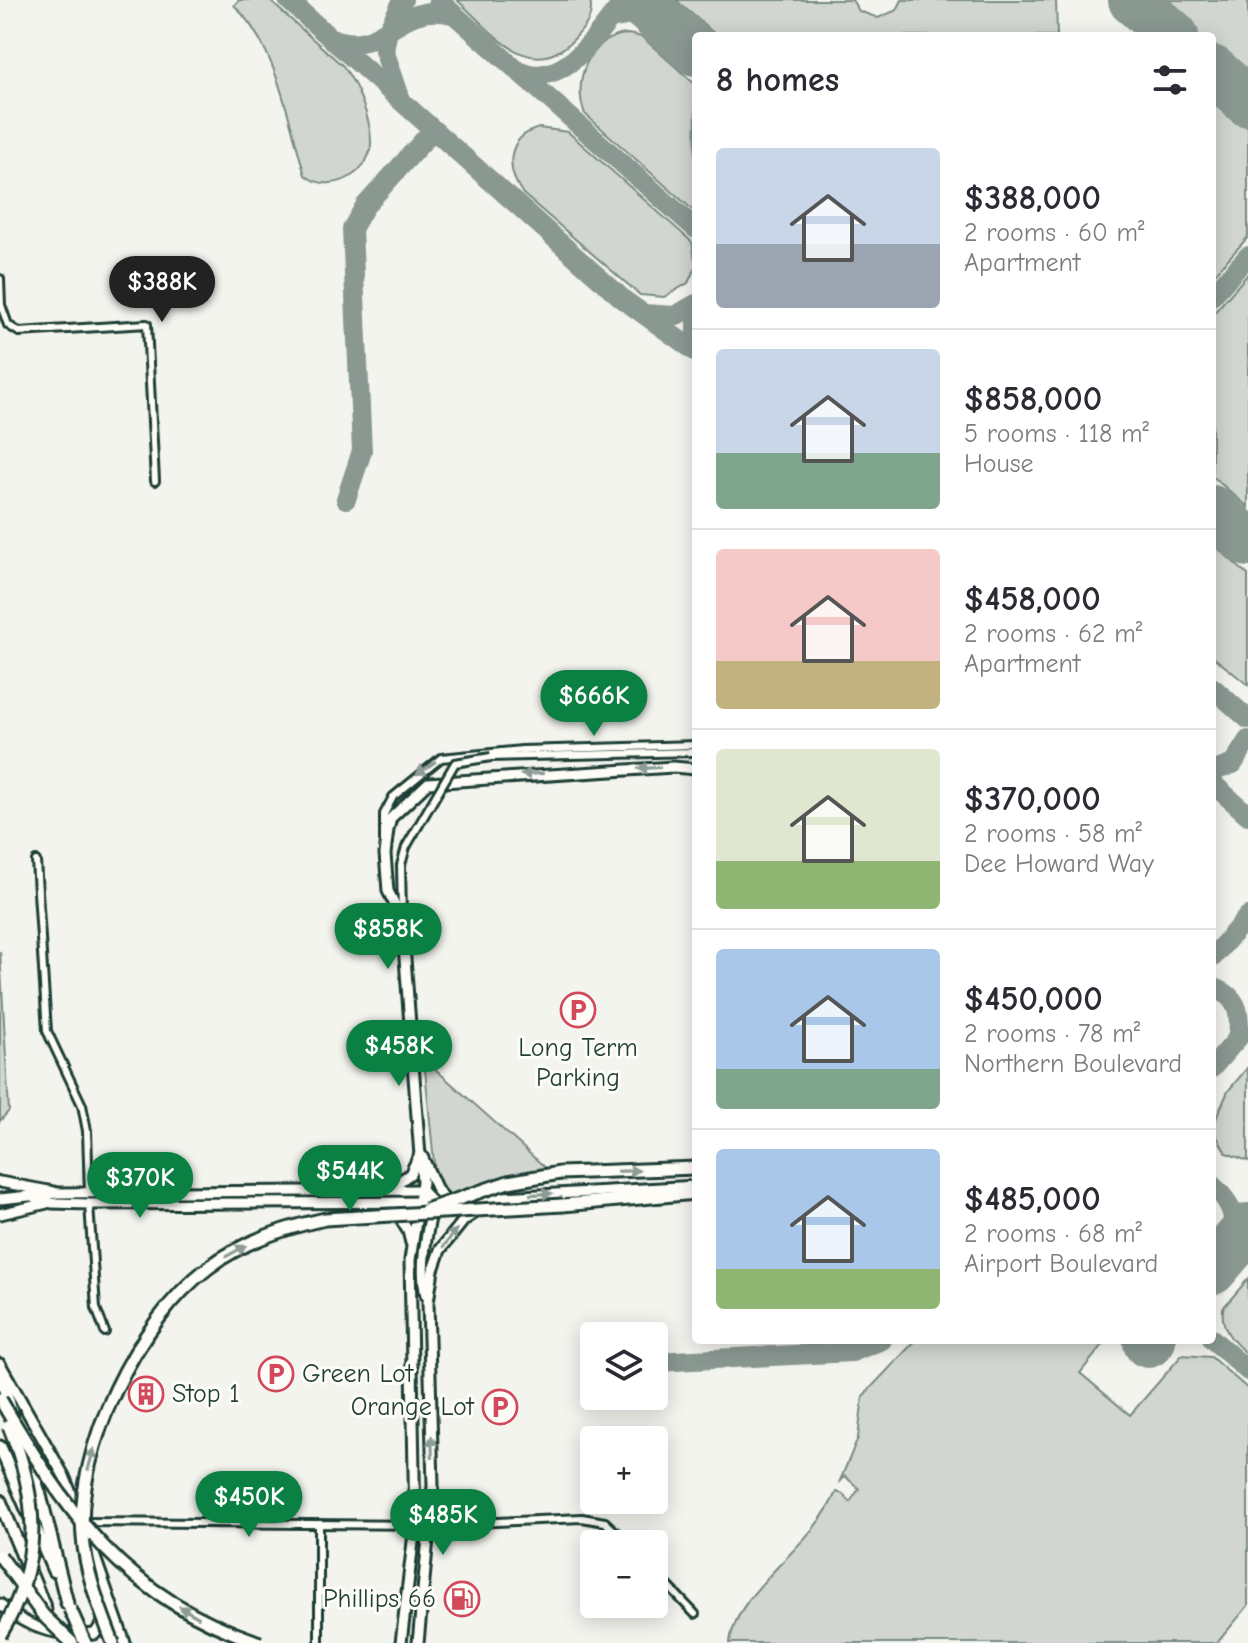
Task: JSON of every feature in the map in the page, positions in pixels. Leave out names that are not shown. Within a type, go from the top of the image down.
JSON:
[{"type":"highway","points":[[410,1215],[508,1182],[560,1173],[692,1168]]},
{"type":"highway","points":[[113,1643],[87,1567],[83,1500],[90,1458],[105,1418],[141,1345],[188,1285],[244,1246],[278,1231],[325,1219],[563,1205],[692,1193]]},
{"type":"highway","points":[[0,1373],[40,1495],[69,1606]]},
{"type":"highway","points":[[0,1401],[26,1472],[33,1532],[24,1583],[0,1635]]},
{"type":"highway","points":[[0,1401],[62,1499],[103,1550],[155,1592],[194,1616],[260,1643]]},
{"type":"highway","points":[[0,1447],[85,1643]]},
{"type":"highway","points":[[0,1501],[59,1643]]},
{"type":"highway","points":[[0,1556],[43,1615],[72,1643]]},
{"type":"main road","points":[[401,1643],[415,1525],[412,1249],[421,1190],[421,1153],[402,919],[388,891],[385,854],[391,818],[415,791],[428,783],[659,767],[692,769]]},
{"type":"main road","points":[[383,1191],[402,1183],[421,1153]]},
{"type":"main road","points":[[421,1153],[439,1194],[448,1202]]},
{"type":"main road","points":[[0,1182],[89,1204],[433,1203],[503,1196],[692,1186]]},
{"type":"main road","points":[[0,1214],[89,1192],[421,1190],[433,1203]]},
{"type":"main road","points":[[308,1203],[326,1197],[361,1195],[363,1191]]},
{"type":"main road","points":[[418,1643],[431,1525],[428,1302],[433,1270],[440,1250],[464,1220],[503,1196]]},
{"type":"main road","points":[[0,1199],[55,1198]]},
{"type":"main road","points":[[381,1203],[394,1209],[402,1219],[412,1249]]},
{"type":"main road","points":[[428,1302],[423,1281],[433,1203]]},
{"type":"main road","points":[[0,1364],[64,1476],[125,1643]]},
{"type":"main road","points":[[0,1604],[34,1628],[75,1636],[95,1634],[107,1614],[102,1580]]},
{"type":"main road","points":[[0,1625],[7,1643]]},
{"type":"street","points":[[0,279],[1,305],[8,325],[19,332],[147,324],[155,481]]},
{"type":"street","points":[[385,854],[384,814],[393,797],[441,758],[522,750],[692,745]]},
{"type":"street","points":[[402,919],[401,865],[406,847],[431,799],[455,763],[491,757],[692,752]]},
{"type":"street","points":[[36,861],[47,1031],[82,1105],[87,1131],[96,1308],[105,1332]]},
{"type":"street","points":[[231,1192],[231,1203]]},
{"type":"street","points":[[83,1522],[431,1525],[594,1519],[615,1530]]},
{"type":"street","points":[[319,1524],[319,1643]]},
{"type":"street","points":[[668,1586],[695,1614]]},
{"type":"shaded area","points":[[239,0],[269,0],[348,73],[365,111],[371,140],[365,162],[348,178],[327,183],[305,175],[271,63],[249,23],[234,5]]},
{"type":"shaded area","points":[[457,0],[590,0],[591,11],[586,25],[575,38],[558,51],[542,57],[512,49]]},
{"type":"shaded area","points":[[676,0],[852,0],[859,11],[878,18],[897,10],[902,0],[1056,0],[1057,32],[712,32]]},
{"type":"shaded area","points":[[1158,0],[1248,0],[1248,80],[1216,52],[1216,32],[1194,32]]},
{"type":"shaded area","points":[[628,34],[642,37],[692,81],[692,209],[585,114],[581,101],[582,75],[593,52],[614,37]]},
{"type":"shaded area","points":[[1216,96],[1248,124],[1248,237],[1216,273]]},
{"type":"shaded area","points":[[539,128],[568,132],[692,242],[692,274],[688,283],[664,297],[640,295],[523,194],[511,165],[515,146],[528,132]]},
{"type":"shaded area","points":[[1248,274],[1248,507],[1216,479],[1216,310]]},
{"type":"shaded area","points":[[1216,547],[1248,575],[1248,685],[1216,659]]},
{"type":"shaded area","points":[[0,951],[9,1111],[0,1121]]},
{"type":"shaded area","points":[[424,1059],[557,1178],[451,1196],[436,1184]]},
{"type":"shaded area","points":[[1248,1067],[1248,1161],[1226,1153],[1216,1135],[1216,1119],[1228,1091]]},
{"type":"shaded area","points":[[1248,1279],[1248,1355],[1229,1334],[1223,1308]]},
{"type":"shaded area","points":[[912,1344],[1104,1344],[1080,1373],[1130,1415],[1182,1355],[1211,1357],[1248,1389],[1248,1606],[1217,1643],[730,1643],[735,1623],[745,1604],[810,1532],[836,1492],[843,1494],[850,1502],[859,1489],[845,1476],[839,1483],[858,1438],[863,1396]]},
{"type":"taxiway","points":[[288,0],[624,300],[692,349]]},
{"type":"taxiway","points":[[400,97],[384,50],[388,30],[403,0]]},
{"type":"taxiway","points":[[438,0],[692,225]]},
{"type":"taxiway","points":[[518,70],[535,75],[551,73],[565,66],[592,41],[625,0]]},
{"type":"taxiway","points":[[332,38],[365,41],[417,15],[433,12],[452,14]]},
{"type":"taxiway","points":[[610,19],[643,13],[665,24]]},
{"type":"taxiway","points":[[346,499],[362,451],[352,229],[365,206],[432,131]]},
{"type":"taxiway","points":[[1216,292],[1248,256]]},
{"type":"taxiway","points":[[644,314],[675,316],[692,306]]},
{"type":"taxiway","points":[[1216,691],[1248,719]]},
{"type":"taxiway","points":[[1216,770],[1233,764],[1248,740]]},
{"type":"taxiway","points":[[1216,787],[1248,815]]},
{"type":"taxiway","points":[[1216,953],[1248,916]]},
{"type":"taxiway","points":[[1216,989],[1228,995],[1236,1007],[1239,1022],[1237,1039]]},
{"type":"taxiway","points":[[1216,1063],[1243,1032]]},
{"type":"taxiway","points":[[1216,1189],[1232,1214],[1233,1231],[1229,1250]]},
{"type":"taxiway","points":[[1216,1343],[1248,1371]]},
{"type":"taxiway","points":[[668,1361],[852,1352],[872,1344]]},
{"type":"runway","points":[[638,0],[692,47]]},
{"type":"runway","points":[[1133,0],[1169,32]]},
{"type":"runway","points":[[1216,74],[1248,102]]},
{"type":"runway","points":[[1216,514],[1248,542]]},
{"type":"runway","points":[[1216,1265],[1248,1228]]},
{"type":"place","name":"Long Term Parking","points":[[578,1010]]},
{"type":"place","name":"Green Lot","points":[[276,1374]]},
{"type":"place","name":"Stop 1","points":[[146,1394]]},
{"type":"place","name":"Orange Lot","points":[[500,1407]]},
{"type":"place","name":"Phillips 66","points":[[462,1599]]}]
